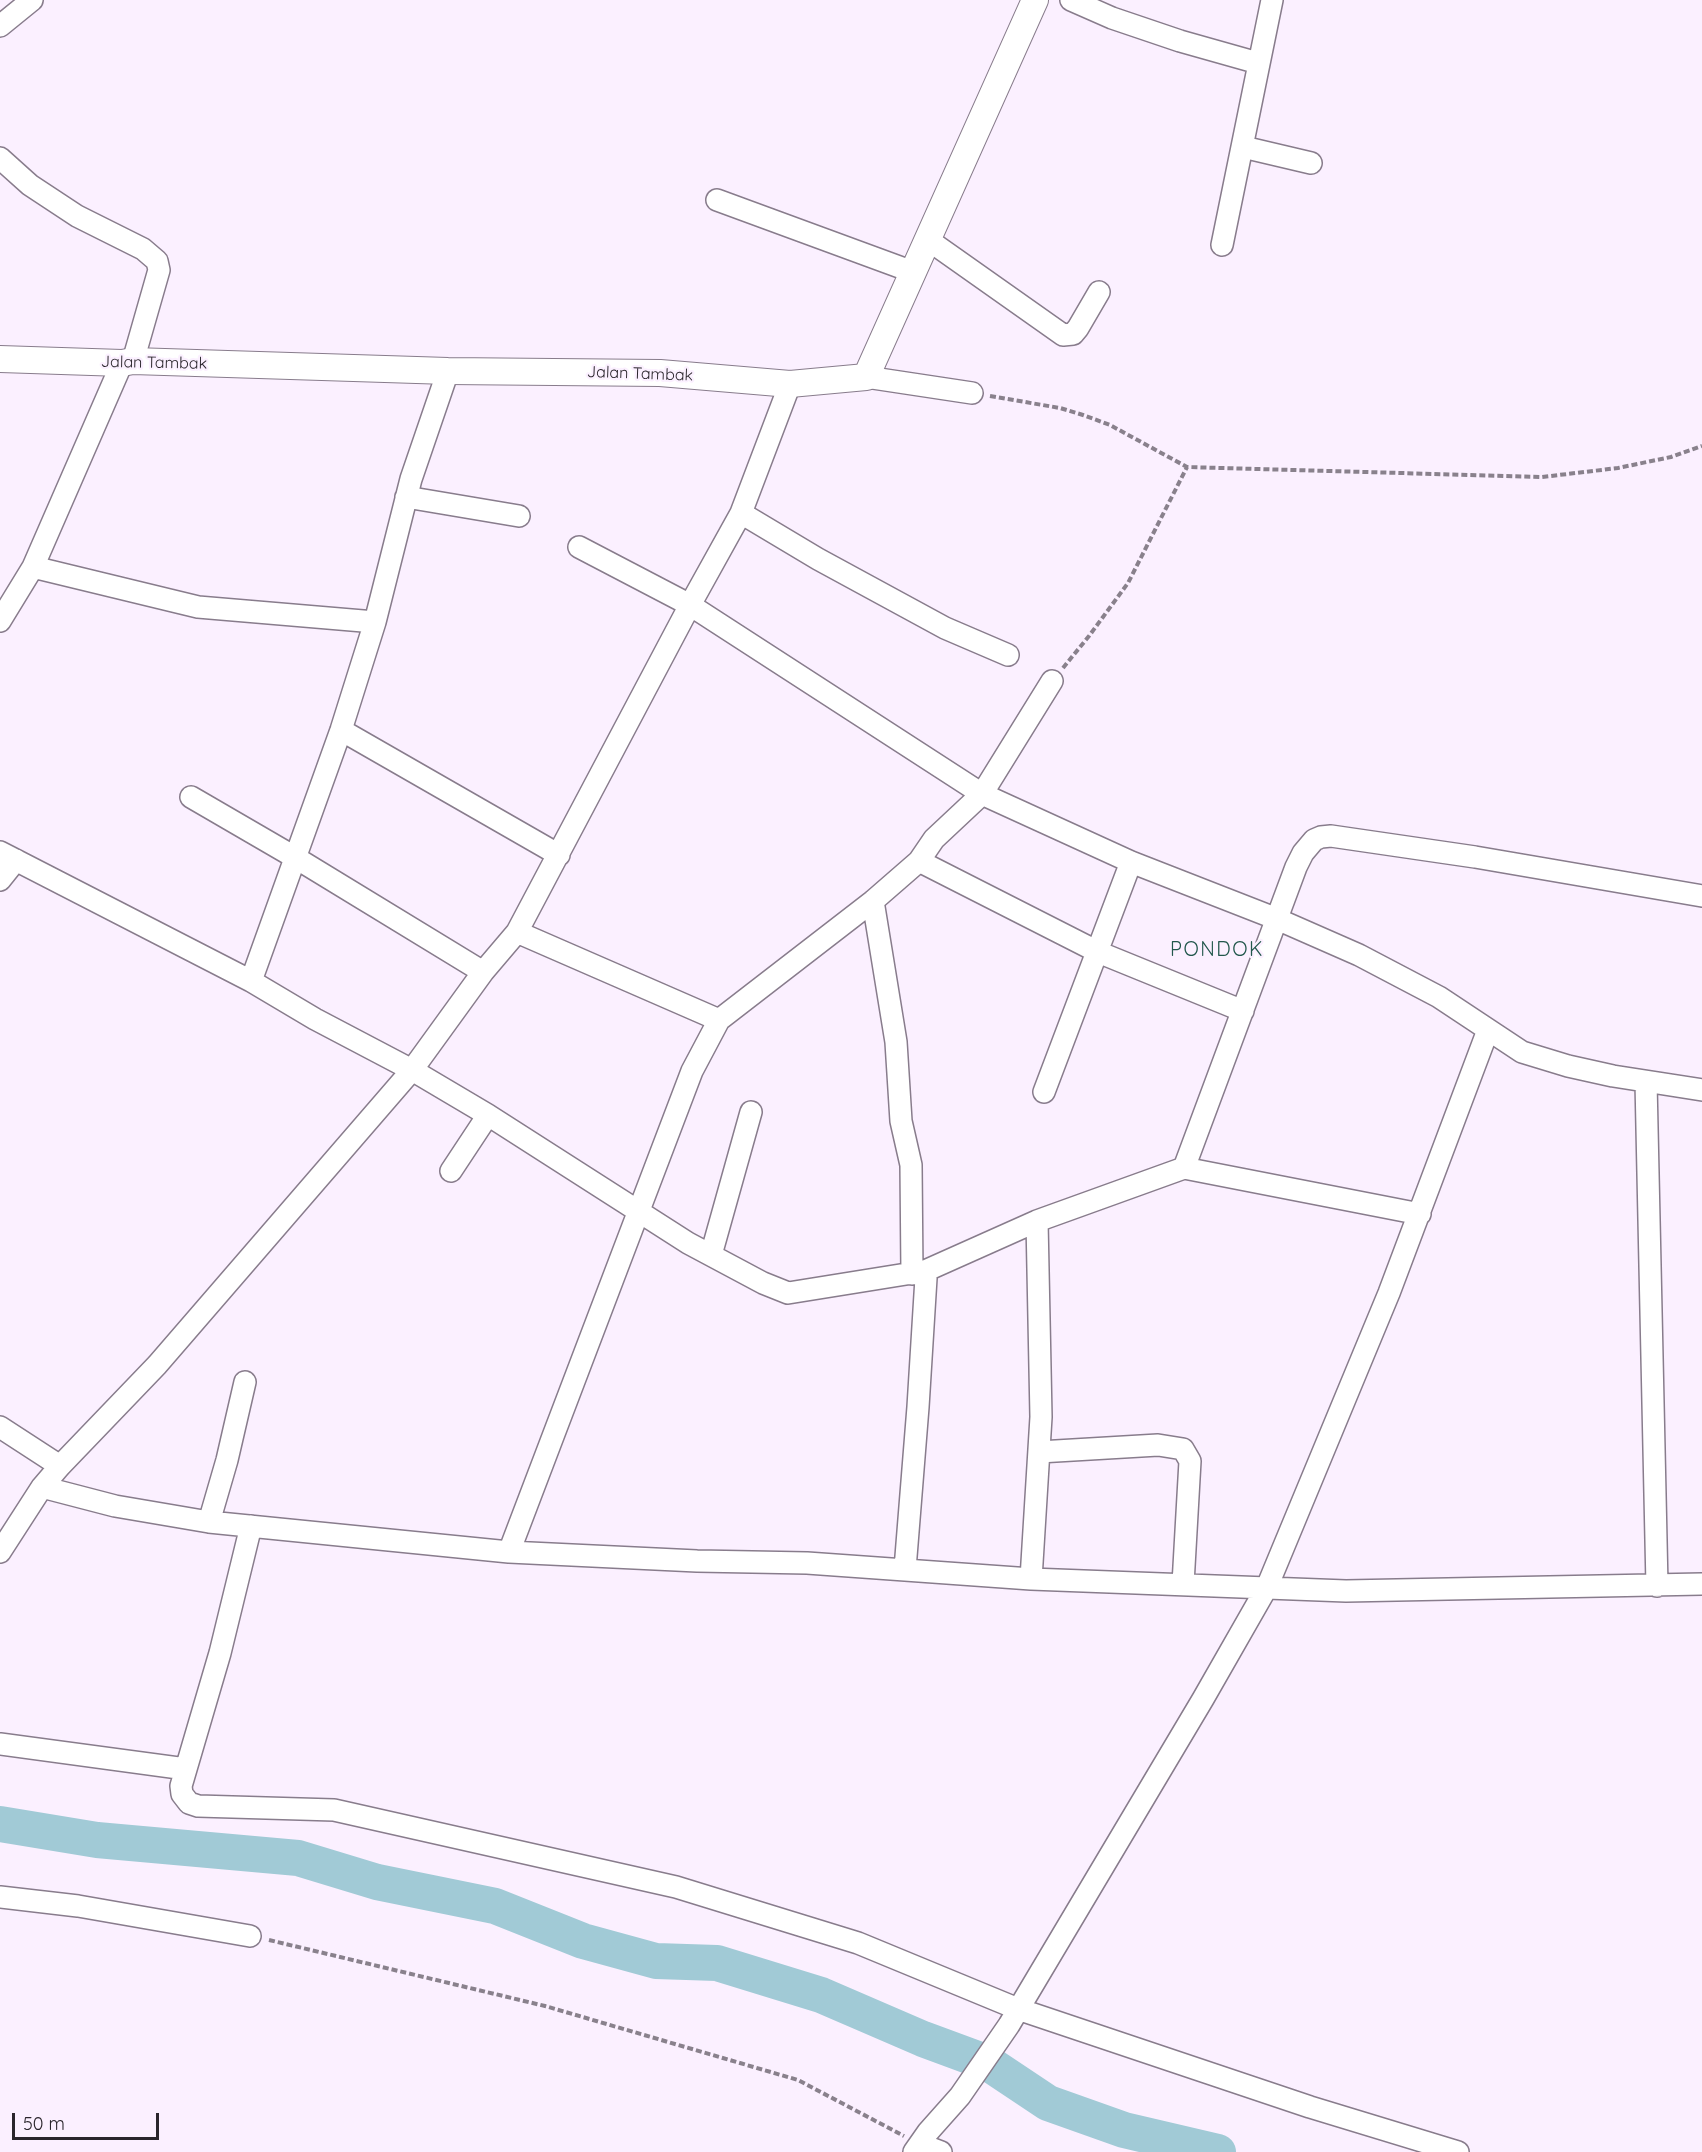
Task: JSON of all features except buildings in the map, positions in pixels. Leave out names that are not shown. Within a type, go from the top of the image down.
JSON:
[{"type":"street","points":[[0,26],[32,0]]},
{"type":"street","points":[[972,393],[866,377],[1035,0]]},
{"type":"street","points":[[1071,0],[1112,18],[1180,41],[1258,63]]},
{"type":"street","points":[[1222,244],[1272,0]]},
{"type":"street","points":[[1243,147],[1311,163]]},
{"type":"street","points":[[0,158],[30,185],[77,216],[144,249],[157,261],[157,277],[127,362],[33,567],[0,621]]},
{"type":"street","points":[[717,200],[913,272]]},
{"type":"street","points":[[927,239],[1063,335],[1073,334],[1099,292]]},
{"type":"street","name":"Jalan Tambak","points":[[0,359],[448,371],[660,373],[790,384],[866,377]]},
{"type":"street","points":[[251,981],[341,730],[375,622],[406,497],[448,371]]},
{"type":"street","points":[[0,1552],[42,1487],[157,1365],[412,1070],[483,972],[517,932],[741,513],[790,384]]},
{"type":"street","points":[[406,497],[519,516]]},
{"type":"street","points":[[741,513],[818,559],[945,628],[1008,655]]},
{"type":"street","points":[[579,547],[690,605],[982,794],[1131,862],[1277,919],[1400,975],[1439,997],[1522,1052],[1568,1066],[1646,1082],[1702,1090]]},
{"type":"street","points":[[33,567],[198,607],[375,622]]},
{"type":"street","points":[[509,1552],[692,1071],[719,1020],[873,901],[919,861],[934,839],[982,794],[1052,681]]},
{"type":"street","points":[[341,730],[559,855]]},
{"type":"street","points":[[191,797],[483,972]]},
{"type":"street","points":[[1184,1167],[1303,853],[1314,840],[1331,836],[1475,857],[1702,896]]},
{"type":"street","points":[[0,880],[8,856],[251,981],[488,1115],[638,1212],[711,1255],[763,1283],[788,1293],[922,1280],[1184,1167],[1420,1214]]},
{"type":"street","points":[[919,861],[1098,952],[1243,1011]]},
{"type":"street","points":[[1044,1092],[1131,862]]},
{"type":"street","points":[[873,901],[896,1042],[901,1120],[911,1165],[922,1280],[905,1569]]},
{"type":"street","points":[[517,932],[719,1020]]},
{"type":"street","points":[[917,2148],[960,2096],[1013,2017],[1203,1699],[1267,1587],[1389,1293],[1488,1030]]},
{"type":"street","points":[[1646,1082],[1657,1586]]},
{"type":"street","points":[[711,1255],[751,1112]]},
{"type":"street","points":[[451,1171],[488,1115]]},
{"type":"street","points":[[1031,1579],[1041,1417],[1037,1231]]},
{"type":"street","points":[[209,1522],[227,1460],[245,1382]]},
{"type":"street","points":[[0,1427],[60,1466]]},
{"type":"street","points":[[1039,1452],[1158,1445],[1184,1449],[1190,1461],[1183,1584]]},
{"type":"street","points":[[42,1487],[115,1506],[209,1522],[509,1552],[697,1561],[807,1563],[1031,1579],[1346,1591],[1702,1584]]},
{"type":"street","points":[[251,1526],[220,1653],[181,1786],[182,1794],[189,1803],[198,1806],[334,1810],[676,1887],[858,1943],[1013,2017],[1458,2152]]},
{"type":"street","points":[[0,1744],[186,1770]]},
{"type":"street","points":[[0,1897],[78,1906],[250,1936]]},
{"type":"street","points":[[917,2148],[941,2152]]},
{"type":"path","points":[[972,393],[1018,400],[1083,415],[1110,425],[1187,467],[1542,477],[1618,468],[1671,457],[1702,446]]},
{"type":"path","points":[[1052,681],[1128,583],[1187,467]]},
{"type":"path","points":[[250,1936],[544,2006],[798,2080],[917,2148]]},
{"type":"waterway","points":[[0,1824],[97,1840],[298,1858],[377,1882],[495,1906],[583,1941],[656,1961],[717,1963],[821,1995],[923,2039],[988,2063],[1048,2103],[1124,2130],[1218,2152]]},
{"type":"district","name":"PONDOK","points":[[1217,950]]}]
